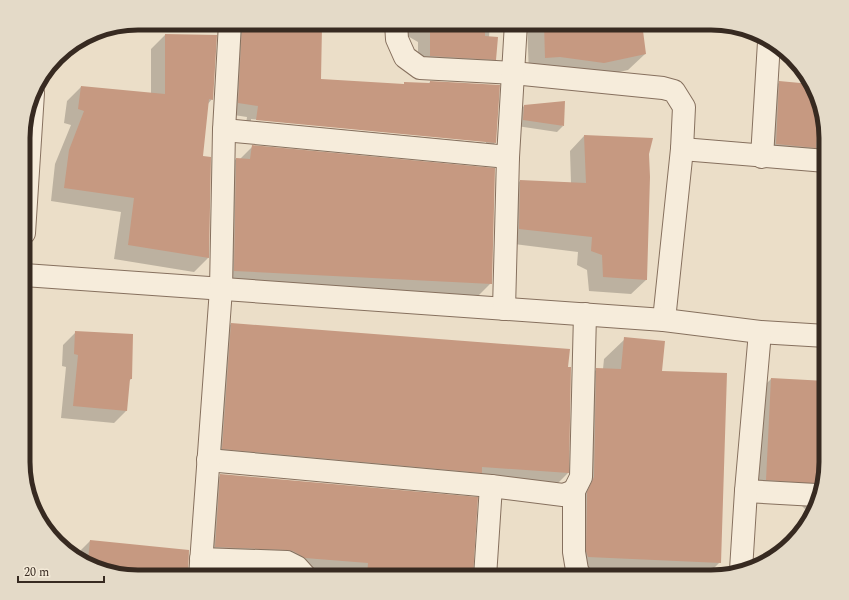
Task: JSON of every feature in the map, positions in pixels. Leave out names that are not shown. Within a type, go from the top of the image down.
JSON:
[{"type":"street","points":[[230,30],[224,130],[221,289],[201,568],[287,562],[300,570]]},
{"type":"street","points":[[396,30],[397,39],[405,57],[420,68],[513,73],[663,88],[674,91],[684,107],[682,149],[664,320]]},
{"type":"street","points":[[504,309],[508,158],[516,30]]},
{"type":"street","points":[[762,157],[769,46]]},
{"type":"street","points":[[30,140],[31,124]]},
{"type":"street","points":[[224,130],[508,158]]},
{"type":"street","points":[[682,149],[762,157],[819,161]]},
{"type":"street","points":[[30,275],[664,320],[760,332],[819,336]]},
{"type":"street","points":[[577,570],[574,552],[574,491],[581,477],[585,314]]},
{"type":"street","points":[[746,564],[746,491],[760,332]]},
{"type":"street","points":[[208,460],[491,486],[563,495],[574,491]]},
{"type":"street","points":[[485,570],[491,486]]},
{"type":"street","points":[[746,491],[814,495]]},
{"type":"building","points":[[242,30],[322,30],[321,79],[404,84],[404,82],[430,83],[430,81],[500,85],[496,143],[256,120],[258,106],[238,103]]},
{"type":"building","points":[[430,30],[485,30],[485,36],[498,37],[496,60],[430,56]]},
{"type":"building","points":[[544,30],[643,30],[646,54],[604,63],[560,57],[545,58]]},
{"type":"building","points":[[165,34],[217,35],[213,100],[209,99],[203,156],[211,157],[209,258],[128,245],[134,198],[64,188],[69,150],[84,111],[78,109],[81,86],[165,94]]},
{"type":"building","points":[[779,81],[805,83],[813,103],[818,124],[819,138],[817,138],[816,148],[776,144]]},
{"type":"building","points":[[565,101],[564,126],[523,120],[524,105]]},
{"type":"building","points":[[584,135],[653,138],[649,154],[650,177],[647,280],[603,277],[602,255],[591,251],[592,237],[519,229],[520,180],[586,183]]},
{"type":"building","points":[[252,145],[495,168],[492,284],[234,271],[236,158],[250,159]]},
{"type":"building","points":[[231,323],[570,349],[568,367],[571,367],[569,473],[482,467],[482,473],[222,449]]},
{"type":"building","points":[[75,331],[133,334],[132,379],[130,379],[127,411],[73,406],[78,355],[74,354]]},
{"type":"building","points":[[624,337],[665,341],[662,371],[727,373],[721,563],[588,557],[586,551],[587,492],[594,477],[596,368],[621,369]]},
{"type":"building","points":[[771,378],[819,381],[819,469],[817,484],[766,480]]},
{"type":"building","points":[[220,474],[478,497],[473,570],[368,570],[368,563],[305,558],[293,551],[287,550],[215,547]]},
{"type":"building","points":[[90,540],[189,550],[188,570],[131,570],[117,568],[88,558]]}]
